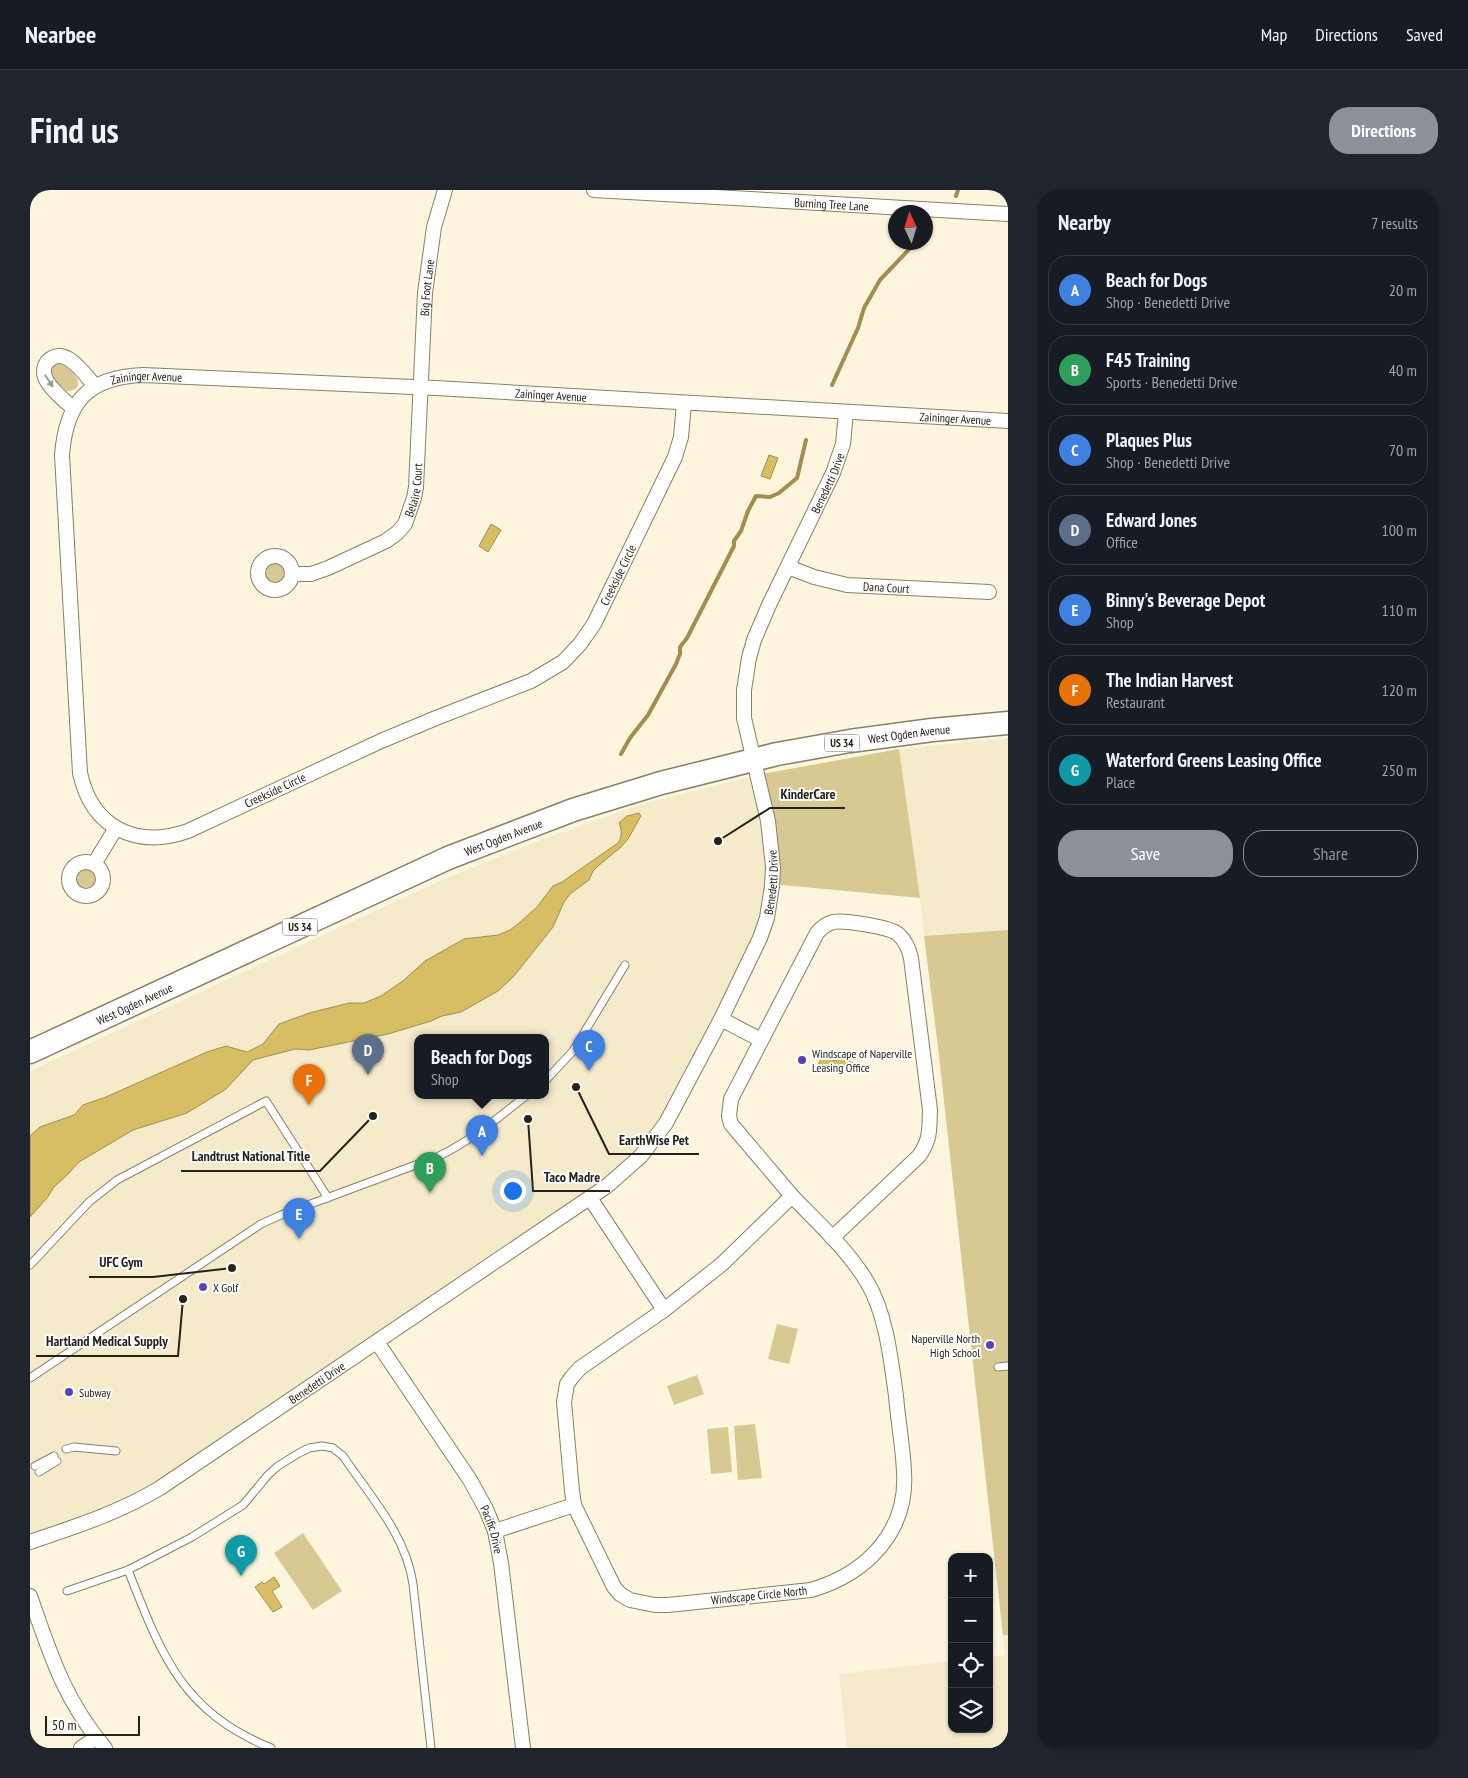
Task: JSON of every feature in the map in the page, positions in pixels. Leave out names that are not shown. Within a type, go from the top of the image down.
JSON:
[{"type":"main road","name":"West Ogden Avenue","points":[[30,1052],[440,862],[492,840],[573,810],[661,783],[754,760],[850,741],[932,730],[1008,723]]},
{"type":"street","name":"Big Foot Lane","points":[[421,388],[425,293],[429,255],[434,227],[445,190]]},
{"type":"street","name":"Burning Tree Lane","points":[[594,190],[1008,214]]},
{"type":"street","points":[[73,408],[48,383],[44,376],[44,368],[48,362],[56,357],[70,359],[76,363],[95,386]]},
{"type":"street","name":"Zaininger Avenue","points":[[95,386],[116,377],[143,375],[421,388],[1008,421]]},
{"type":"street","name":"Creekside Circle","points":[[95,386],[73,408],[65,434],[62,455],[80,773],[88,799],[99,814],[116,828],[137,836],[157,838],[174,836],[188,831],[381,741],[531,681],[558,666],[580,644],[594,624],[675,457],[681,437],[684,403]]},
{"type":"street","name":"Belaire Court","points":[[292,574],[311,574],[328,568],[386,541],[405,524],[416,487],[421,388]]},
{"type":"street","name":"Benedetti Drive","points":[[30,1542],[106,1516],[135,1503],[160,1488],[590,1198],[628,1169],[655,1140],[666,1123],[721,1019],[760,938],[766,918],[772,886],[773,867],[771,839],[743,709],[749,658],[754,640],[840,457],[846,412]]},
{"type":"street","name":"Dana Court","points":[[788,567],[814,577],[847,585],[989,592]]},
{"type":"street","points":[[94,864],[116,828]]},
{"type":"street","points":[[792,1196],[735,1130],[729,1116],[731,1099],[817,933],[822,927],[832,922],[841,922],[890,930],[898,934],[905,942],[911,958],[930,1110],[929,1135],[926,1146],[919,1156],[832,1238]]},
{"type":"street","points":[[721,1019],[761,1040]]},
{"type":"street","name":"Windscape Circle North","points":[[792,1196],[832,1238],[856,1265],[868,1284],[884,1329],[905,1472],[901,1510],[894,1526],[872,1557],[849,1575],[811,1590],[668,1605],[642,1604],[625,1597],[614,1587],[574,1505],[564,1402],[567,1384],[580,1368],[664,1310],[722,1264],[792,1196]]},
{"type":"street","points":[[590,1198],[664,1310]]},
{"type":"street","name":"Pacific Drive","points":[[377,1342],[470,1480],[486,1508],[495,1531],[501,1563],[522,1748]]},
{"type":"street","points":[[495,1531],[574,1505]]},
{"type":"street","points":[[30,1596],[55,1668],[67,1694],[100,1743],[81,1748]]},
{"type":"lane","points":[[549,1077],[573,1051],[625,965]]},
{"type":"lane","points":[[30,1378],[261,1224],[428,1161],[456,1148],[522,1099]]},
{"type":"lane","points":[[30,1265],[89,1202],[117,1180],[266,1101],[328,1198]]},
{"type":"lane","points":[[998,1367],[1008,1366]]},
{"type":"lane","points":[[66,1591],[128,1570],[192,1537],[243,1505],[268,1475],[298,1453],[322,1446],[333,1448],[343,1456],[396,1533],[408,1559],[413,1584],[431,1748]]},
{"type":"lane","points":[[68,1451],[80,1448],[116,1451]]},
{"type":"lane","points":[[37,1469],[56,1458]]},
{"type":"lane","points":[[128,1570],[157,1643],[170,1667],[185,1688],[207,1711],[221,1721],[253,1740],[271,1748]]},
{"type":"shaded area","points":[[56,363],[62,364],[76,377],[78,386],[74,390],[67,391],[54,381],[51,371],[52,366]]},
{"type":"shaded area","points":[[769,455],[778,458],[770,479],[761,476]]},
{"type":"shaded area","points":[[491,524],[501,530],[488,552],[479,546]]},
{"type":"shaded area","points":[[275,563],[282,566],[285,573],[282,580],[275,583],[268,580],[265,573],[268,566]]},
{"type":"shaded area","name":"Naperville North High School","points":[[1008,738],[1008,1748],[847,1748],[839,1674],[948,1661],[948,1733],[993,1733],[993,1656],[1005,1655],[939,1055],[920,898],[899,749]]},
{"type":"shaded area","points":[[899,749],[920,898],[772,884],[757,775]]},
{"type":"shaded area","points":[[757,775],[765,806],[768,914],[664,1127],[637,1160],[131,1508],[30,1544],[30,1071],[442,880],[538,841],[645,803]]},
{"type":"shaded area","points":[[639,813],[641,816],[628,839],[593,871],[589,880],[570,894],[564,902],[553,927],[514,976],[498,991],[461,1012],[442,1016],[388,1034],[309,1050],[295,1049],[253,1060],[226,1089],[187,1113],[133,1130],[79,1162],[54,1187],[30,1217],[30,1136],[40,1127],[74,1115],[83,1105],[106,1097],[207,1052],[226,1046],[247,1052],[263,1044],[279,1024],[309,1013],[349,1003],[364,1003],[381,996],[404,980],[425,961],[464,939],[498,935],[510,930],[537,907],[553,886],[562,882],[618,843],[621,833],[619,823],[627,816]]},
{"type":"shaded area","points":[[86,868],[93,871],[96,878],[93,885],[86,888],[79,885],[76,878],[79,871]]},
{"type":"shaded area","points":[[1008,930],[1008,1635],[1003,1635],[939,1055],[924,936]]},
{"type":"shaded area","points":[[823,1055],[835,1061],[839,1056],[857,1065],[853,1073],[842,1067],[838,1074],[818,1065]]},
{"type":"shaded area","points":[[777,1324],[798,1329],[789,1364],[768,1359]]},
{"type":"shaded area","points":[[697,1375],[704,1394],[674,1405],[667,1386]]},
{"type":"shaded area","points":[[755,1424],[762,1478],[738,1480],[734,1426]]},
{"type":"shaded area","points":[[728,1427],[732,1472],[711,1474],[707,1429]]},
{"type":"shaded area","points":[[303,1533],[342,1591],[313,1610],[274,1553]]},
{"type":"shaded area","points":[[274,1577],[280,1586],[272,1591],[282,1607],[273,1612],[255,1587],[262,1582],[264,1584]]},
{"type":"waterway","points":[[956,196],[958,190]]},
{"type":"waterway","points":[[832,385],[858,328],[864,308],[880,280],[908,250]]},
{"type":"waterway","points":[[621,754],[630,738],[648,715],[676,664],[680,654],[680,647],[687,638],[734,546],[734,541],[741,531],[756,496],[770,497],[779,493],[797,478],[806,440]]},
{"type":"place","name":"KinderCare","points":[[718,841]]},
{"type":"place","name":"Windscape of Naperville Leasing Office","points":[[802,1060]]},
{"type":"place","name":"Plaques Plus","points":[[589,1071]]},
{"type":"place","name":"Edward Jones","points":[[368,1075]]},
{"type":"place","name":"EarthWise Pet","points":[[576,1087]]},
{"type":"place","name":"The Indian Harvest","points":[[309,1105]]},
{"type":"place","name":"Landtrust National Title","points":[[373,1116]]},
{"type":"place","name":"Taco Madre","points":[[528,1119]]},
{"type":"place","name":"Beach for Dogs","points":[[482,1156]]},
{"type":"place","name":"F45 Training","points":[[430,1193]]},
{"type":"place","name":"Binny's Beverage Depot","points":[[299,1239]]},
{"type":"place","name":"UFC Gym","points":[[232,1268]]},
{"type":"place","name":"X Golf","points":[[203,1287]]},
{"type":"place","name":"Hartland Medical Supply","points":[[183,1299]]},
{"type":"place","name":"Naperville North High School","points":[[990,1345]]},
{"type":"place","name":"Subway","points":[[69,1392]]},
{"type":"place","name":"Waterford Greens Leasing Office","points":[[241,1576]]}]
